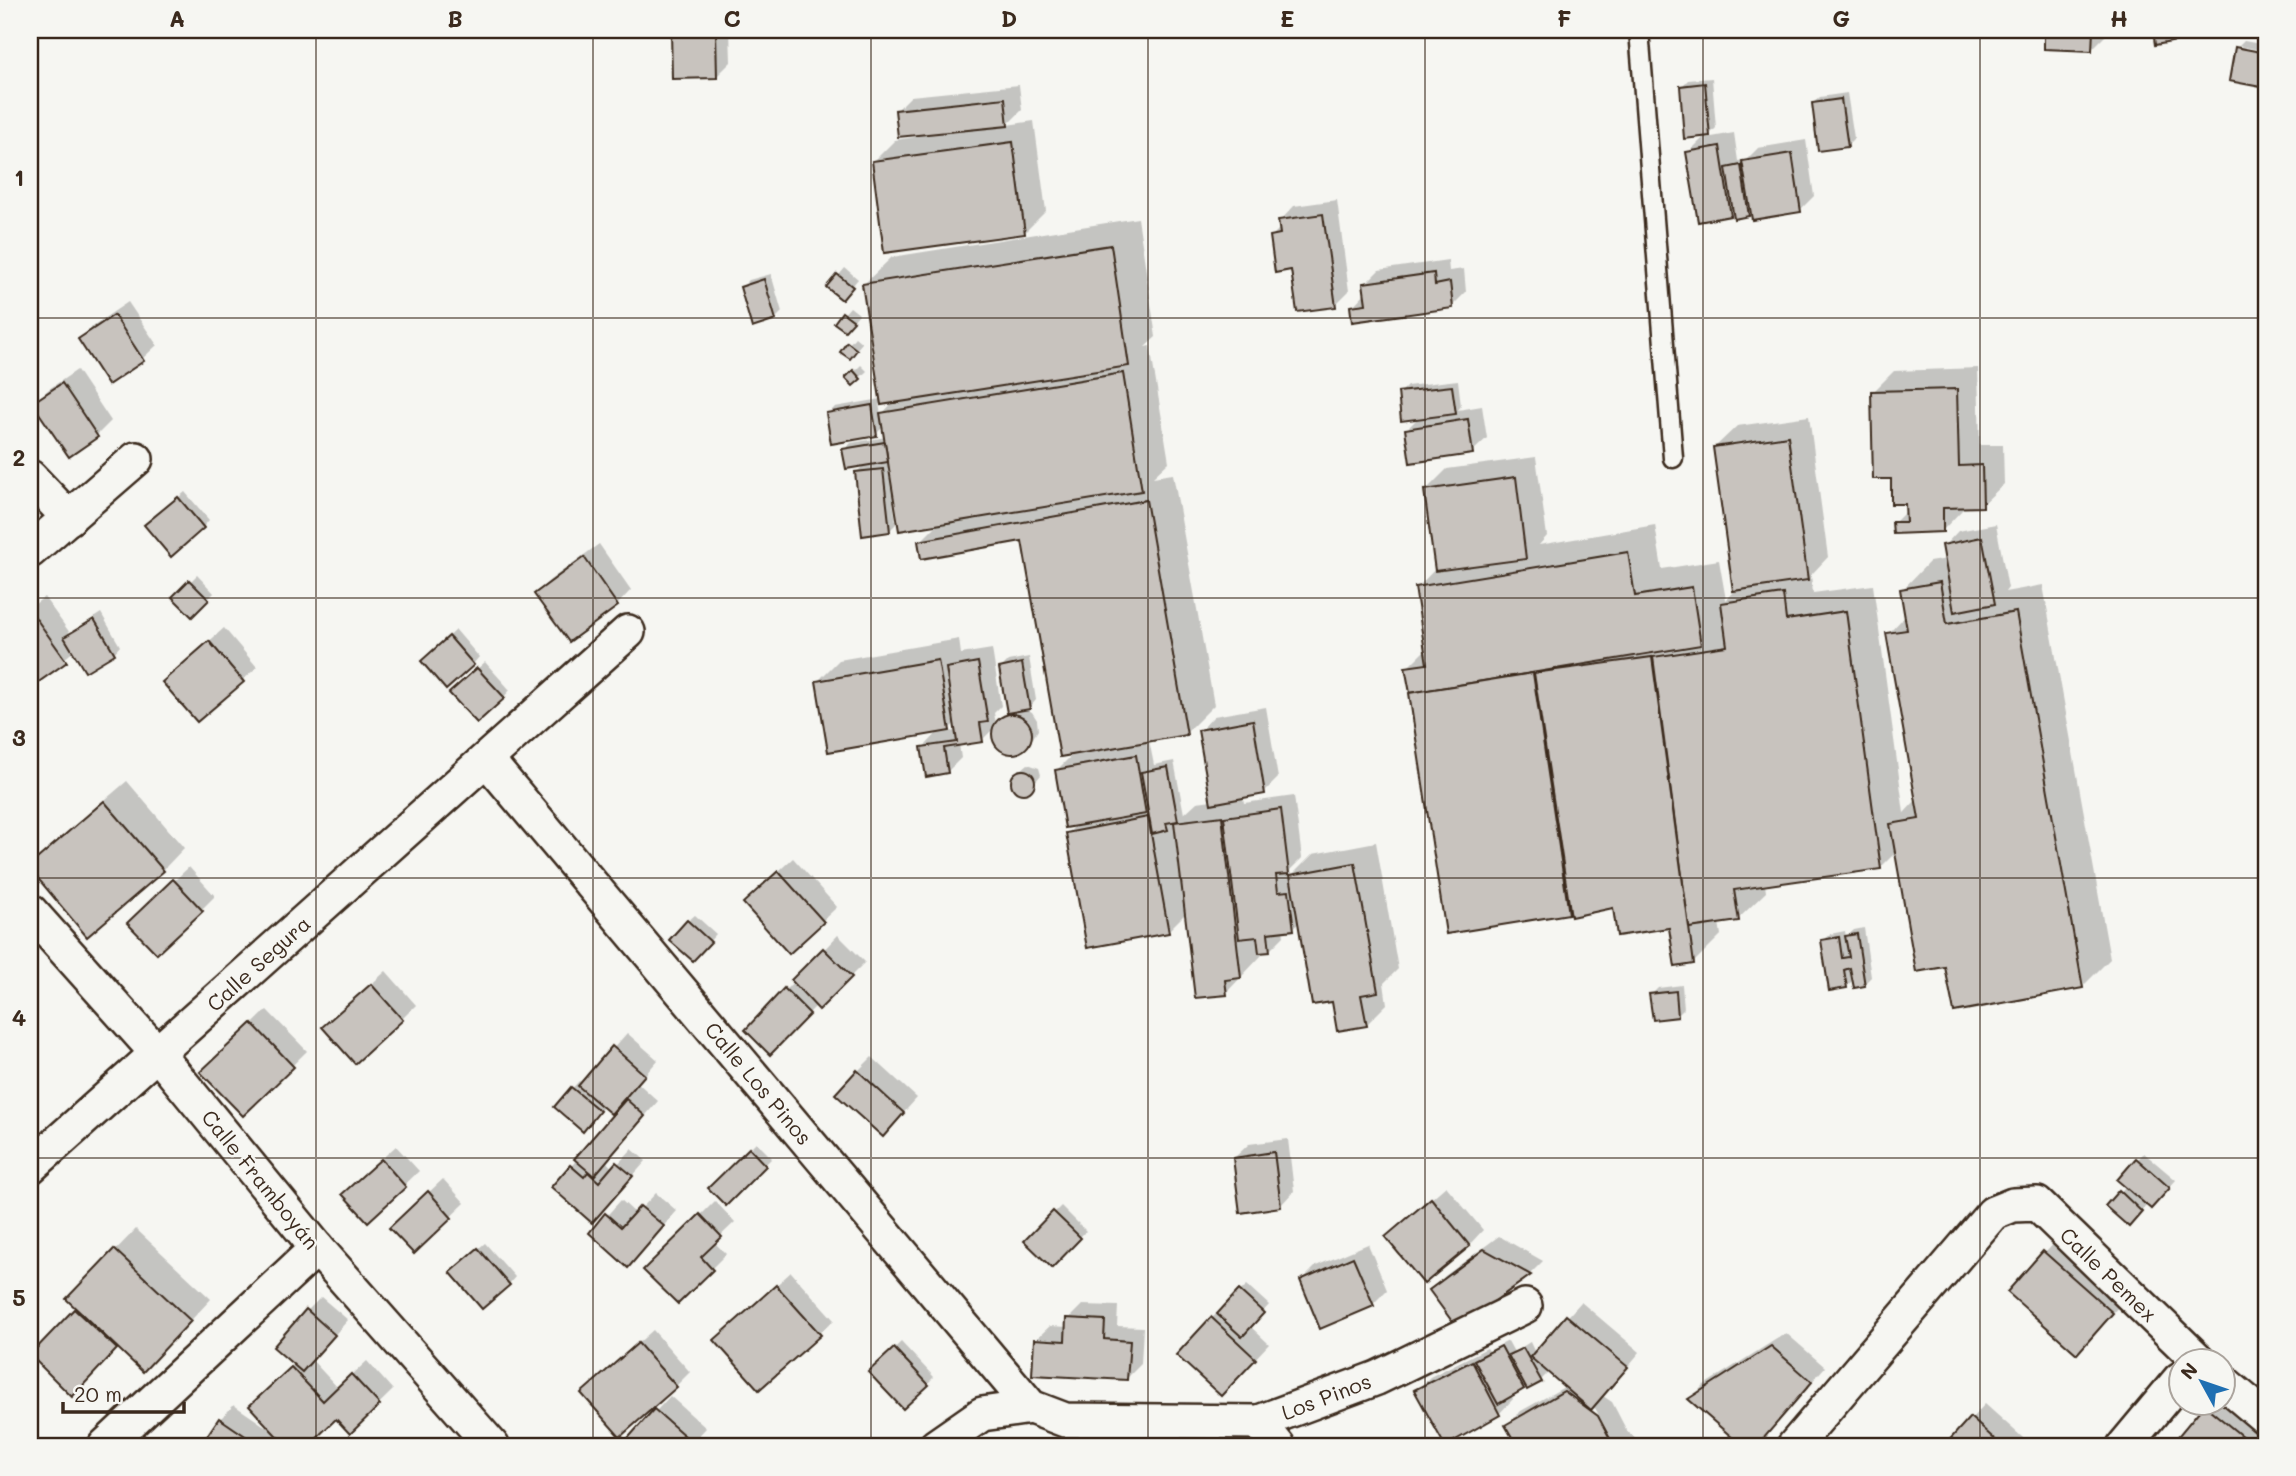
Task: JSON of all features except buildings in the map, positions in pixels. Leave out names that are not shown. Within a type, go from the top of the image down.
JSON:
[{"type":"street","points":[[30,551],[136,459]]},
{"type":"street","points":[[30,477],[69,518]]},
{"type":"street","name":"Calle Segura","points":[[30,1167],[628,632]]},
{"type":"street","name":"Calle Los Pinos","points":[[487,760],[1031,1406]]},
{"type":"street","name":"Calle Framboyán","points":[[30,911],[156,1053],[317,1248],[492,1446]]},
{"type":"street","name":"Calle Pemex","points":[[1794,1446],[1993,1213],[2013,1205],[2037,1204],[2175,1346]]},
{"type":"street","points":[[105,1446],[317,1248]]},
{"type":"street","name":"Los Pinos","points":[[1031,1406],[1065,1420],[1269,1434],[1525,1306]]},
{"type":"street","points":[[2236,1393],[2266,1418]]},
{"type":"street","points":[[2124,1446],[2166,1397]]},
{"type":"street","points":[[936,1446],[982,1414],[1031,1406]]},
{"type":"lane","points":[[1639,30],[1673,458]]}]
